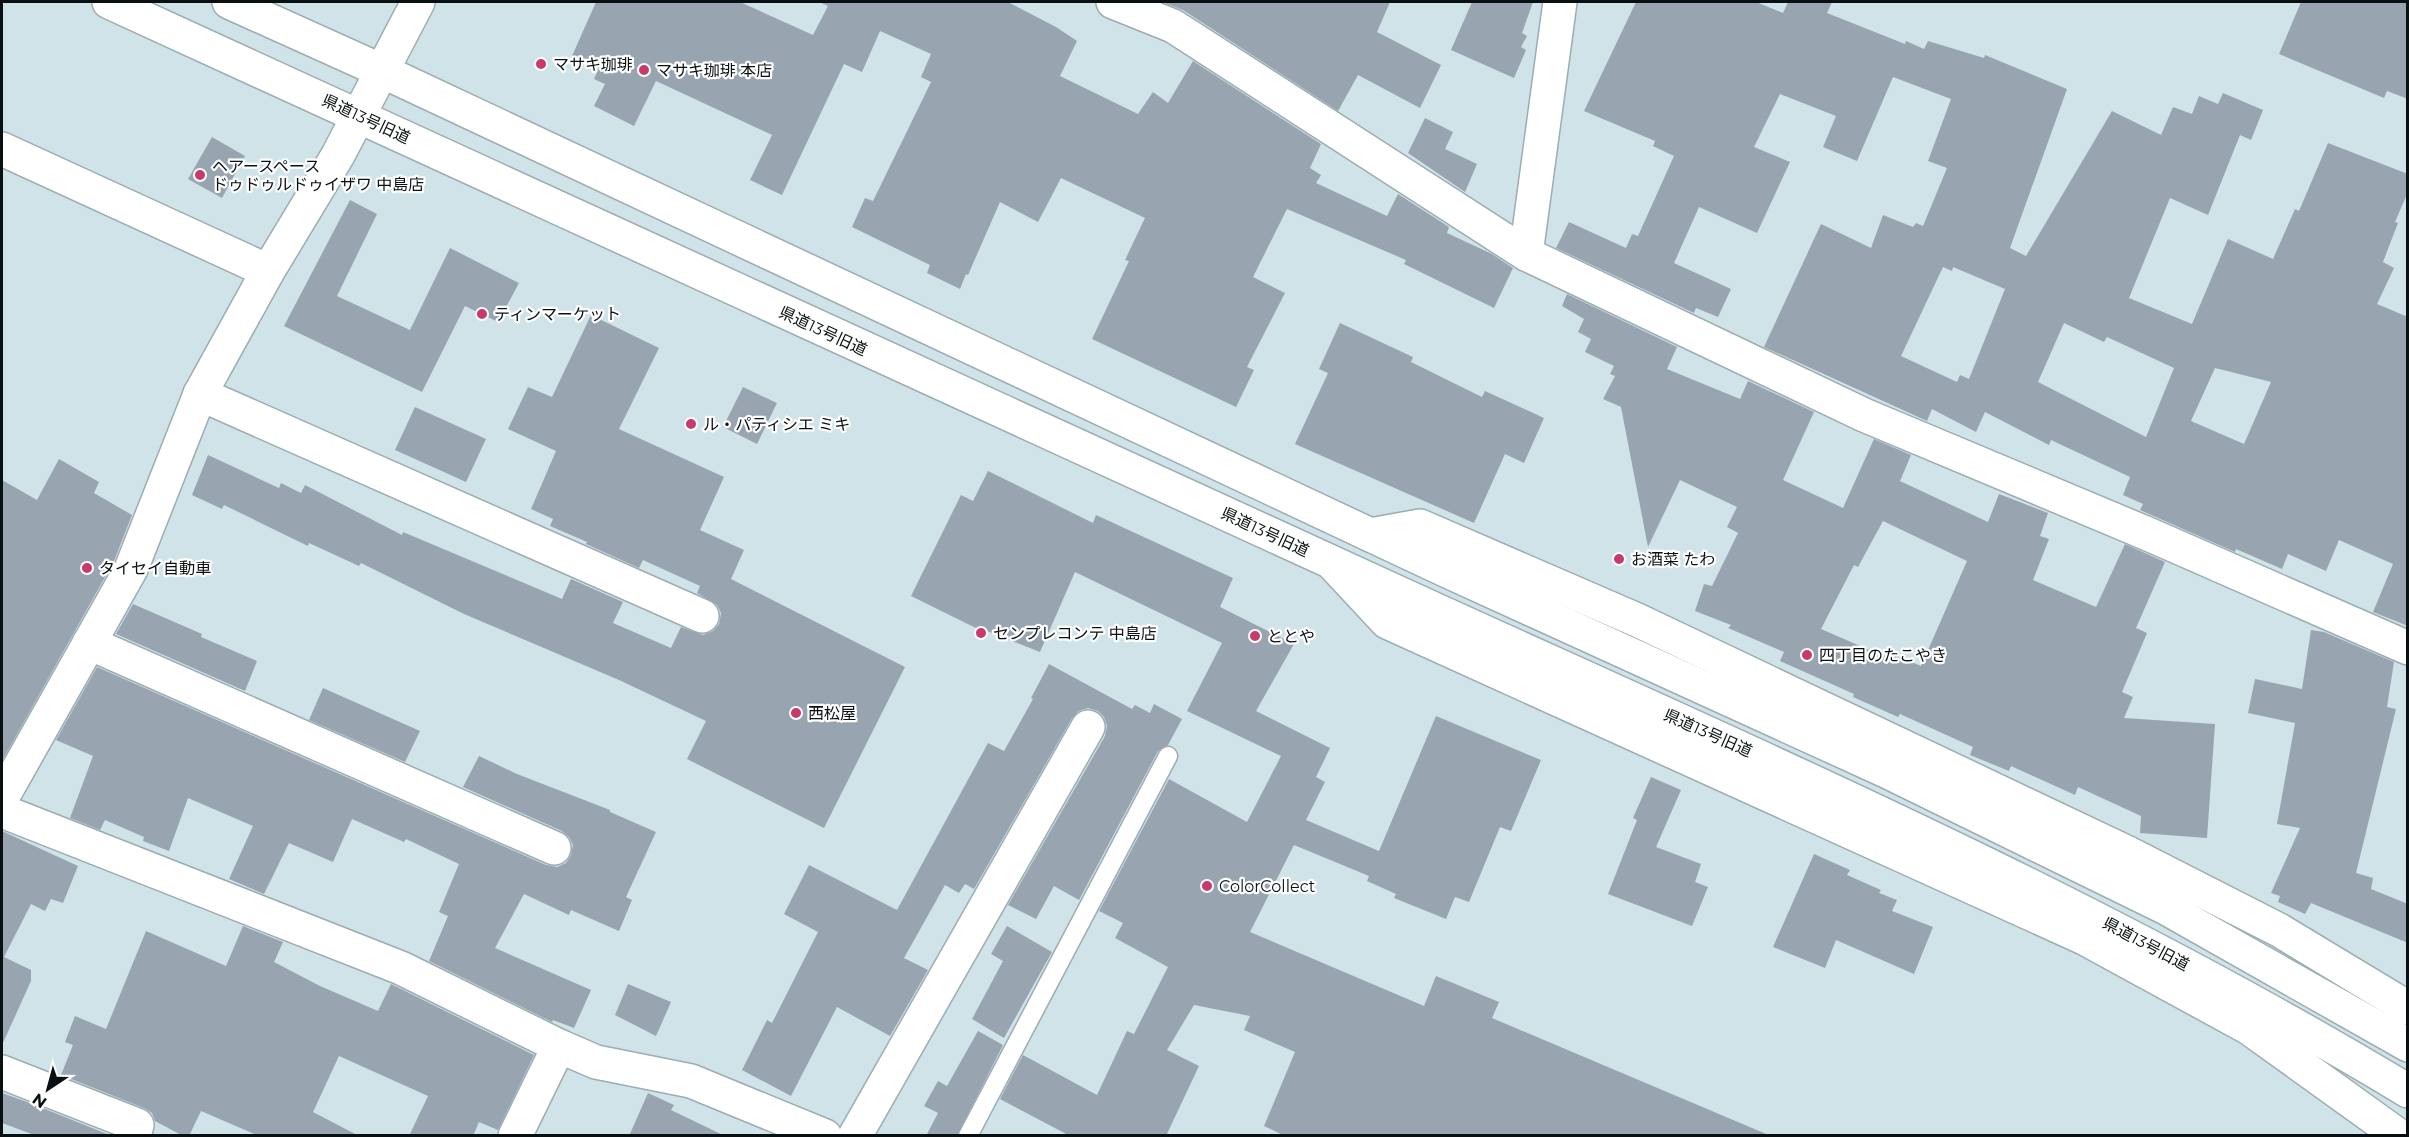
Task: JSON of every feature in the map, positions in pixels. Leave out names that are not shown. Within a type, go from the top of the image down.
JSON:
[{"type":"street","name":"県道13号旧道","points":[[109,2],[759,302],[1870,807],[2128,934],[2408,1090]]},
{"type":"street","points":[[229,2],[382,71],[1443,569],[1887,771],[2166,908],[2408,1045]]},
{"type":"street","points":[[2,798],[131,569],[200,394],[268,271],[359,116],[418,2]]},
{"type":"street","points":[[1113,2],[1173,26],[1526,254],[1864,416],[2148,534],[2408,648]]},
{"type":"street","points":[[1526,254],[1560,2]]},
{"type":"street","points":[[2,149],[268,271]]},
{"type":"street","points":[[200,394],[702,616]]},
{"type":"street","points":[[1370,535],[1420,526],[1637,620],[2128,853],[2279,930],[2408,1008]]},
{"type":"street","points":[[1332,563],[1387,622],[2084,938],[2249,1028],[2398,1130]]},
{"type":"street","points":[[89,643],[554,848]]},
{"type":"street","points":[[855,1136],[1088,727]]},
{"type":"street","points":[[2,811],[401,968],[596,1062],[691,1081],[825,1136]]},
{"type":"street","points":[[515,1136],[559,1046]]},
{"type":"street","points":[[2,1072],[144,1132]]},
{"type":"lane","points":[[968,1136],[1168,756]]},
{"type":"building","points":[[596,2],[740,2],[813,35],[828,6],[819,2],[1008,2],[1056,27],[1077,41],[1060,76],[1138,114],[1153,92],[1168,103],[1193,61],[1321,144],[1310,168],[1321,175],[1316,183],[1387,216],[1398,194],[1449,227],[1447,233],[1492,254],[1513,268],[1494,308],[1404,264],[1406,260],[1287,209],[1253,277],[1285,293],[1247,367],[1254,370],[1236,407],[1092,339],[1129,261],[1125,260],[1145,218],[1061,178],[1038,222],[1000,202],[960,289],[927,273],[930,265],[852,227],[865,198],[873,201],[931,82],[921,77],[931,54],[880,31],[862,72],[844,64],[782,195],[750,180],[772,135],[656,81],[634,126],[594,106],[605,84],[594,79],[599,68],[572,56]]},
{"type":"building","points":[[1162,2],[1390,2],[1377,32],[1441,65],[1420,108],[1358,75],[1338,111],[1183,10]]},
{"type":"building","points":[[1472,2],[1533,2],[1522,33],[1527,36],[1521,47],[1526,50],[1514,78],[1451,50]]},
{"type":"building","points":[[1636,2],[1756,2],[1783,13],[1788,2],[1832,2],[1827,13],[1905,44],[1906,41],[1924,49],[1928,41],[1984,58],[1985,55],[2067,89],[2010,248],[2026,256],[2112,111],[2161,135],[2173,107],[2192,114],[2199,96],[2218,104],[2223,93],[2263,110],[2251,140],[2240,135],[2208,215],[2170,198],[2129,298],[2192,324],[2228,239],[2273,259],[2295,209],[2299,211],[2328,143],[2408,174],[2408,192],[2395,222],[2398,223],[2383,262],[2394,268],[2377,304],[2408,317],[2408,626],[2373,612],[2393,564],[2339,540],[2326,571],[2288,554],[2282,569],[2236,549],[2235,552],[2140,510],[2143,504],[2123,495],[2130,477],[2051,440],[2049,445],[1985,412],[1976,432],[1932,409],[1927,421],[1764,347],[1821,224],[1871,248],[1883,215],[1913,227],[1916,223],[1923,226],[1947,168],[1928,161],[1951,99],[1893,77],[1857,161],[1823,147],[1836,116],[1780,94],[1754,147],[1790,162],[1757,233],[1699,207],[1674,263],[1731,289],[1718,317],[1696,308],[1694,313],[1556,248],[1569,222],[1626,248],[1632,234],[1638,236],[1674,156],[1653,146],[1655,141],[1584,111]],"holes":[[[1943,267],[1952,271],[1953,267],[2005,289],[1969,379],[1960,375],[1957,382],[1901,356]],[[2064,323],[2104,342],[2107,337],[2174,368],[2146,437],[2038,382]],[[2215,368],[2271,382],[2244,444],[2191,421]]]},
{"type":"building","points":[[2301,2],[2408,2],[2408,99],[2387,91],[2384,98],[2279,54]]},
{"type":"building","points":[[1425,118],[1453,132],[1445,149],[1477,164],[1465,192],[1408,153]]},
{"type":"building","points":[[212,137],[245,156],[222,198],[188,179]]},
{"type":"building","points":[[350,200],[377,214],[337,296],[410,330],[450,248],[519,283],[498,322],[465,306],[422,392],[284,326]]},
{"type":"building","points":[[1567,294],[1677,347],[1667,369],[1740,399],[1748,381],[1814,412],[1783,480],[1843,508],[1874,439],[1911,455],[1900,481],[1988,522],[1999,494],[2048,513],[2040,536],[2049,539],[2033,580],[2096,607],[2125,544],[2165,562],[2136,628],[2147,633],[2122,692],[2133,697],[2124,718],[2215,724],[2207,838],[2140,833],[2141,816],[2078,787],[2075,795],[2011,766],[2009,771],[1970,755],[1973,747],[1900,714],[1898,717],[1853,697],[1854,694],[1780,661],[1784,652],[1728,628],[1731,625],[1695,611],[1704,584],[1712,586],[1738,533],[1727,527],[1737,507],[1680,480],[1648,547],[1621,407],[1603,399],[1615,376],[1610,374],[1614,366],[1585,352],[1591,339],[1578,332],[1584,319],[1562,306]],"holes":[[[1883,521],[1967,561],[1921,666],[1893,654],[1891,658],[1874,652],[1821,629],[1854,565],[1858,567]]]},
{"type":"building","points":[[591,315],[659,348],[619,429],[724,477],[700,530],[744,550],[731,579],[905,667],[824,828],[687,759],[706,721],[619,680],[464,614],[361,563],[359,566],[309,543],[308,546],[224,505],[222,509],[192,495],[208,455],[279,488],[281,483],[301,493],[305,485],[402,535],[403,532],[562,599],[571,579],[623,602],[613,623],[671,648],[681,627],[703,635],[713,631],[719,624],[721,613],[717,605],[697,593],[700,586],[643,560],[639,568],[586,544],[587,542],[550,526],[553,519],[531,509],[556,451],[508,429],[528,387],[552,397]]},
{"type":"building","points":[[1340,323],[1413,357],[1411,362],[1482,397],[1485,391],[1544,418],[1524,463],[1505,454],[1474,523],[1295,444],[1328,373],[1319,369]]},
{"type":"building","points":[[743,387],[777,403],[757,444],[723,427]]},
{"type":"building","points":[[415,407],[486,439],[466,482],[395,450]]},
{"type":"building","points":[[59,459],[99,482],[94,493],[132,515],[114,561],[2,761],[2,480],[37,500]]},
{"type":"building","points":[[988,471],[1093,523],[1096,515],[1233,578],[1220,607],[1294,644],[1256,711],[1330,748],[1316,777],[1325,782],[1306,820],[1379,851],[1436,716],[1541,760],[1511,831],[1500,827],[1469,902],[1455,897],[1446,919],[1394,898],[1396,894],[1367,881],[1369,876],[1294,845],[1250,932],[1424,1006],[1436,976],[1499,1002],[1492,1018],[1771,1136],[1285,1136],[1264,1126],[1295,1052],[1244,1030],[1250,1016],[1194,1005],[1167,1050],[1199,1066],[1166,1136],[1070,1136],[1000,1099],[1023,1055],[1097,1095],[1127,1031],[1134,1034],[1168,967],[1115,938],[1123,923],[1099,911],[1169,779],[1247,822],[1281,756],[1187,711],[1222,643],[1075,572],[1040,652],[987,631],[986,633],[911,596],[961,495],[973,501]]},
{"type":"building","points":[[133,604],[257,661],[245,691],[116,634]]},
{"type":"building","points":[[2311,630],[2324,632],[2394,662],[2387,707],[2396,709],[2356,873],[2373,878],[2371,889],[2408,904],[2408,943],[2311,903],[2305,914],[2278,902],[2280,896],[2271,893],[2300,828],[2277,824],[2295,723],[2248,713],[2255,679],[2302,689]]},
{"type":"building","points":[[1049,664],[1132,709],[1135,705],[1150,713],[1154,704],[1182,719],[1168,745],[1158,751],[1079,900],[1054,886],[1036,919],[1008,905],[1105,736],[1107,726],[1104,717],[1098,711],[1088,708],[1079,711],[1072,718],[974,889],[965,884],[959,893],[945,885],[904,958],[928,970],[890,1036],[837,1007],[791,1096],[742,1070],[767,1020],[772,1023],[818,932],[784,914],[809,865],[897,910],[988,743],[1004,751],[1033,699],[1031,698]]},
{"type":"building","points":[[97,667],[546,865],[557,867],[566,863],[573,845],[569,837],[562,831],[463,787],[479,756],[517,774],[610,810],[610,812],[656,832],[626,897],[632,900],[619,931],[571,910],[569,915],[524,894],[495,948],[591,990],[574,1028],[553,1020],[552,1022],[429,961],[448,916],[439,912],[459,864],[406,839],[404,842],[352,819],[333,862],[289,843],[264,894],[229,879],[253,826],[188,798],[169,851],[143,841],[144,837],[105,820],[100,830],[70,818],[93,756],[56,740]]},
{"type":"building","points":[[323,688],[420,731],[405,762],[309,720]]},
{"type":"building","points":[[1651,777],[1681,790],[1656,847],[1701,864],[1695,882],[1708,887],[1692,926],[1608,894],[1637,820],[1633,818]]},
{"type":"building","points":[[2,831],[78,866],[63,903],[51,899],[45,911],[31,904],[4,957],[31,970],[31,981],[2,1045]]},
{"type":"building","points":[[1814,854],[1850,870],[1847,875],[1897,900],[1892,911],[1933,927],[1914,974],[1836,940],[1825,968],[1773,947]]},
{"type":"building","points":[[243,926],[283,942],[274,962],[320,986],[378,1011],[391,984],[534,1055],[498,1130],[479,1122],[473,1136],[409,1136],[428,1096],[339,1056],[313,1112],[359,1136],[259,1136],[201,1111],[189,1136],[183,1136],[155,1121],[152,1113],[144,1108],[61,1075],[73,1045],[65,1042],[75,1016],[106,1029],[146,931],[226,966]]},
{"type":"building","points":[[1007,926],[1052,952],[1004,1038],[972,1019],[1003,961],[991,954]]},
{"type":"building","points":[[628,984],[671,1002],[656,1036],[615,1015]]},
{"type":"building","points":[[978,1031],[1003,1045],[957,1136],[926,1136],[938,1113],[924,1106],[938,1081],[947,1086]]},
{"type":"building","points":[[2,1093],[112,1136],[37,1136],[2,1123]]},
{"type":"building","points":[[648,1093],[674,1105],[671,1110],[725,1136],[629,1136]]},
{"type":"place","name":"マサキ珈琲","points":[[541,64]]},
{"type":"place","name":"マサキ珈琲 本店","points":[[644,70]]},
{"type":"place","name":"ヘアースペース ドゥドゥルドゥイザワ 中島店","points":[[200,175]]},
{"type":"place","name":"ティンマーケット","points":[[482,314]]},
{"type":"place","name":"ル・パティシエ ミキ","points":[[691,424]]},
{"type":"place","name":"お酒菜 たわ","points":[[1619,559]]},
{"type":"place","name":"タイセイ自動車","points":[[87,568]]},
{"type":"place","name":"センプレコンテ 中島店","points":[[981,633]]},
{"type":"place","name":"ととや","points":[[1255,636]]},
{"type":"place","name":"四丁目のたこやき","points":[[1807,655]]},
{"type":"place","name":"西松屋","points":[[796,713]]},
{"type":"place","name":"ColorCollect","points":[[1207,886]]}]
